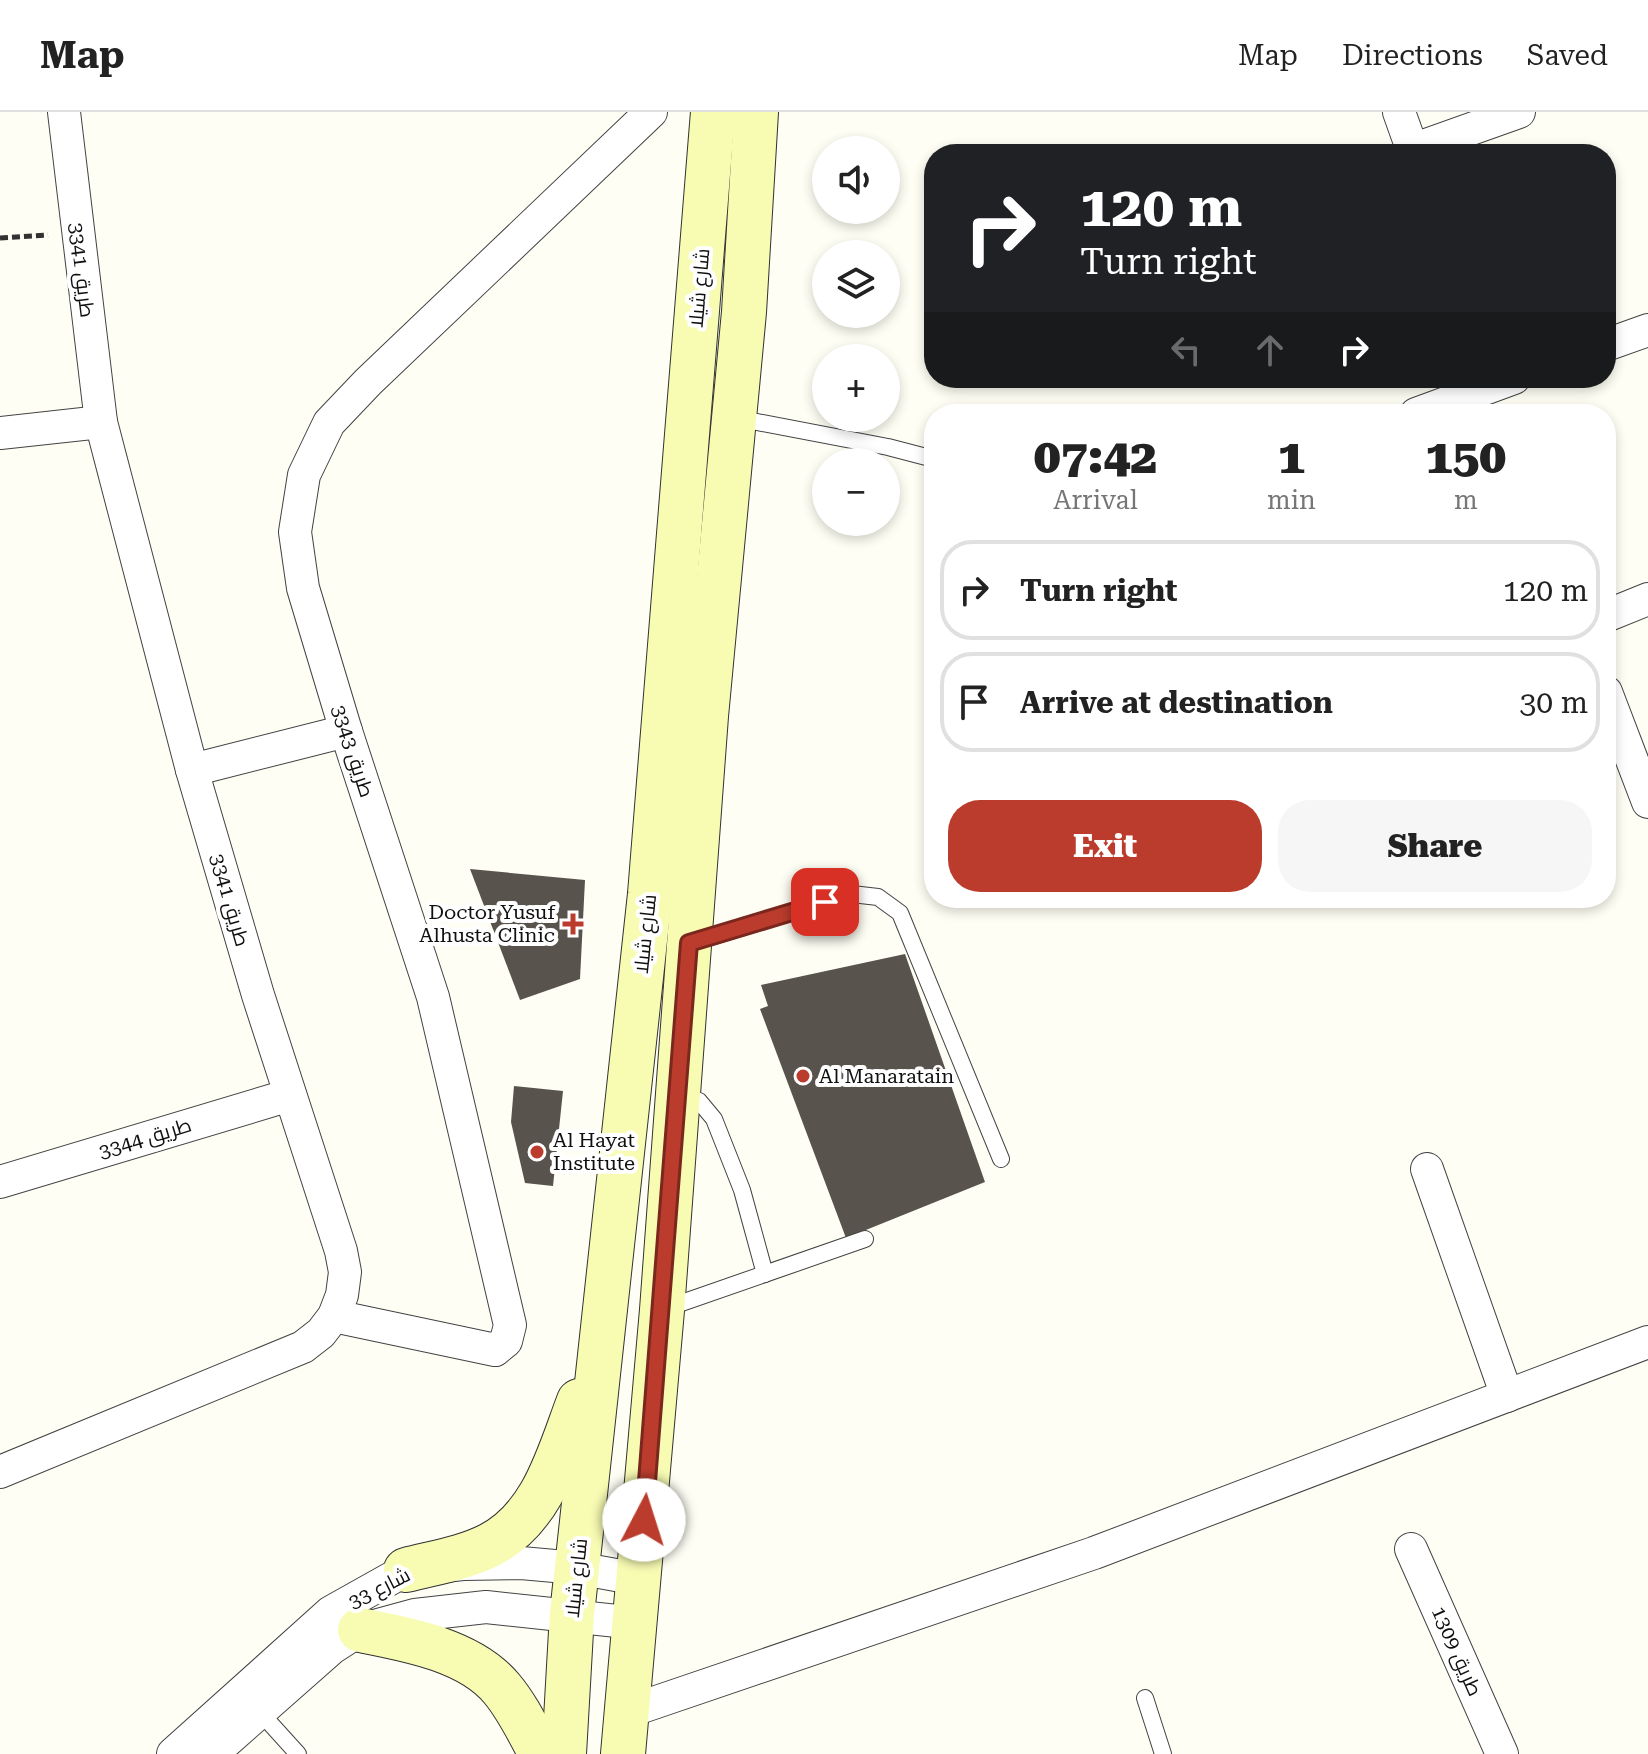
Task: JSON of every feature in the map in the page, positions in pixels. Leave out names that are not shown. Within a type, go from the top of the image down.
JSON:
[{"type":"main road","name":"شارع شيلا","points":[[564,1754],[572,1614],[650,894],[713,112]]},
{"type":"main road","points":[[625,1733],[744,312],[756,112]]},
{"type":"main road","points":[[406,1570],[491,1545],[522,1520],[545,1490],[601,1347]]},
{"type":"main road","points":[[360,1630],[404,1639],[472,1666],[500,1686],[541,1754]]},
{"type":"street","name":"طريق 3341","points":[[64,112],[101,422],[192,770],[290,1095],[341,1251],[344,1284],[334,1316]]},
{"type":"street","name":"طريق 3343","points":[[334,1316],[495,1350],[506,1341],[510,1325],[433,997],[303,588],[295,532],[304,475],[329,423],[368,382],[651,112]]},
{"type":"street","points":[[1399,112],[1410,144]]},
{"type":"street","points":[[1434,144],[1519,112]]},
{"type":"street","points":[[1616,341],[1648,330]]},
{"type":"street","points":[[1441,404],[1481,388]]},
{"type":"street","points":[[0,433],[101,422]]},
{"type":"street","points":[[1616,612],[1648,599]]},
{"type":"street","points":[[1616,718],[1648,802]]},
{"type":"street","points":[[192,770],[346,731]]},
{"type":"street","name":"طريق 3344","points":[[0,1182],[290,1095]]},
{"type":"street","points":[[1427,1169],[1507,1396]]},
{"type":"street","points":[[0,1472],[303,1347],[321,1333],[334,1316]]},
{"type":"street","points":[[625,1733],[1648,1342]]},
{"type":"street","name":"طريق 1309","points":[[1411,1549],[1502,1754]]},
{"type":"street","name":"شارع 33","points":[[173,1754],[331,1612],[406,1570],[507,1563],[577,1568],[638,1579]]},
{"type":"street","name":"شارع 33","points":[[212,1754],[332,1648],[360,1630],[449,1609],[486,1607],[636,1623]]},
{"type":"lane","points":[[734,417],[924,456]]},
{"type":"lane","points":[[689,943],[852,894],[878,897],[900,913],[1001,1159]]},
{"type":"lane","points":[[678,1094],[699,1101],[714,1119],[742,1190],[765,1274]]},
{"type":"lane","points":[[662,1310],[865,1239]]},
{"type":"lane","points":[[1145,1698],[1163,1754]]},
{"type":"lane","points":[[260,1712],[298,1754]]},
{"type":"path","points":[[0,238],[77,232]]},
{"type":"building","points":[[470,869],[585,880],[580,979],[520,1000]]},
{"type":"building","points":[[905,954],[985,1182],[846,1238],[760,1009],[768,1006],[761,985]]},
{"type":"building","name":"Al Hayat Institute","points":[[514,1086],[563,1091],[553,1186],[525,1183],[511,1122]]},
{"type":"place","name":"Doctor Yusuf Alhusta Clinic","points":[[573,924]]},
{"type":"place","name":"Al Manaratain","points":[[803,1076]]},
{"type":"place","name":"Al Hayat Institute","points":[[537,1152]]},
{"type":"route","points":[[644,1520],[689,943],[825,902]]}]
